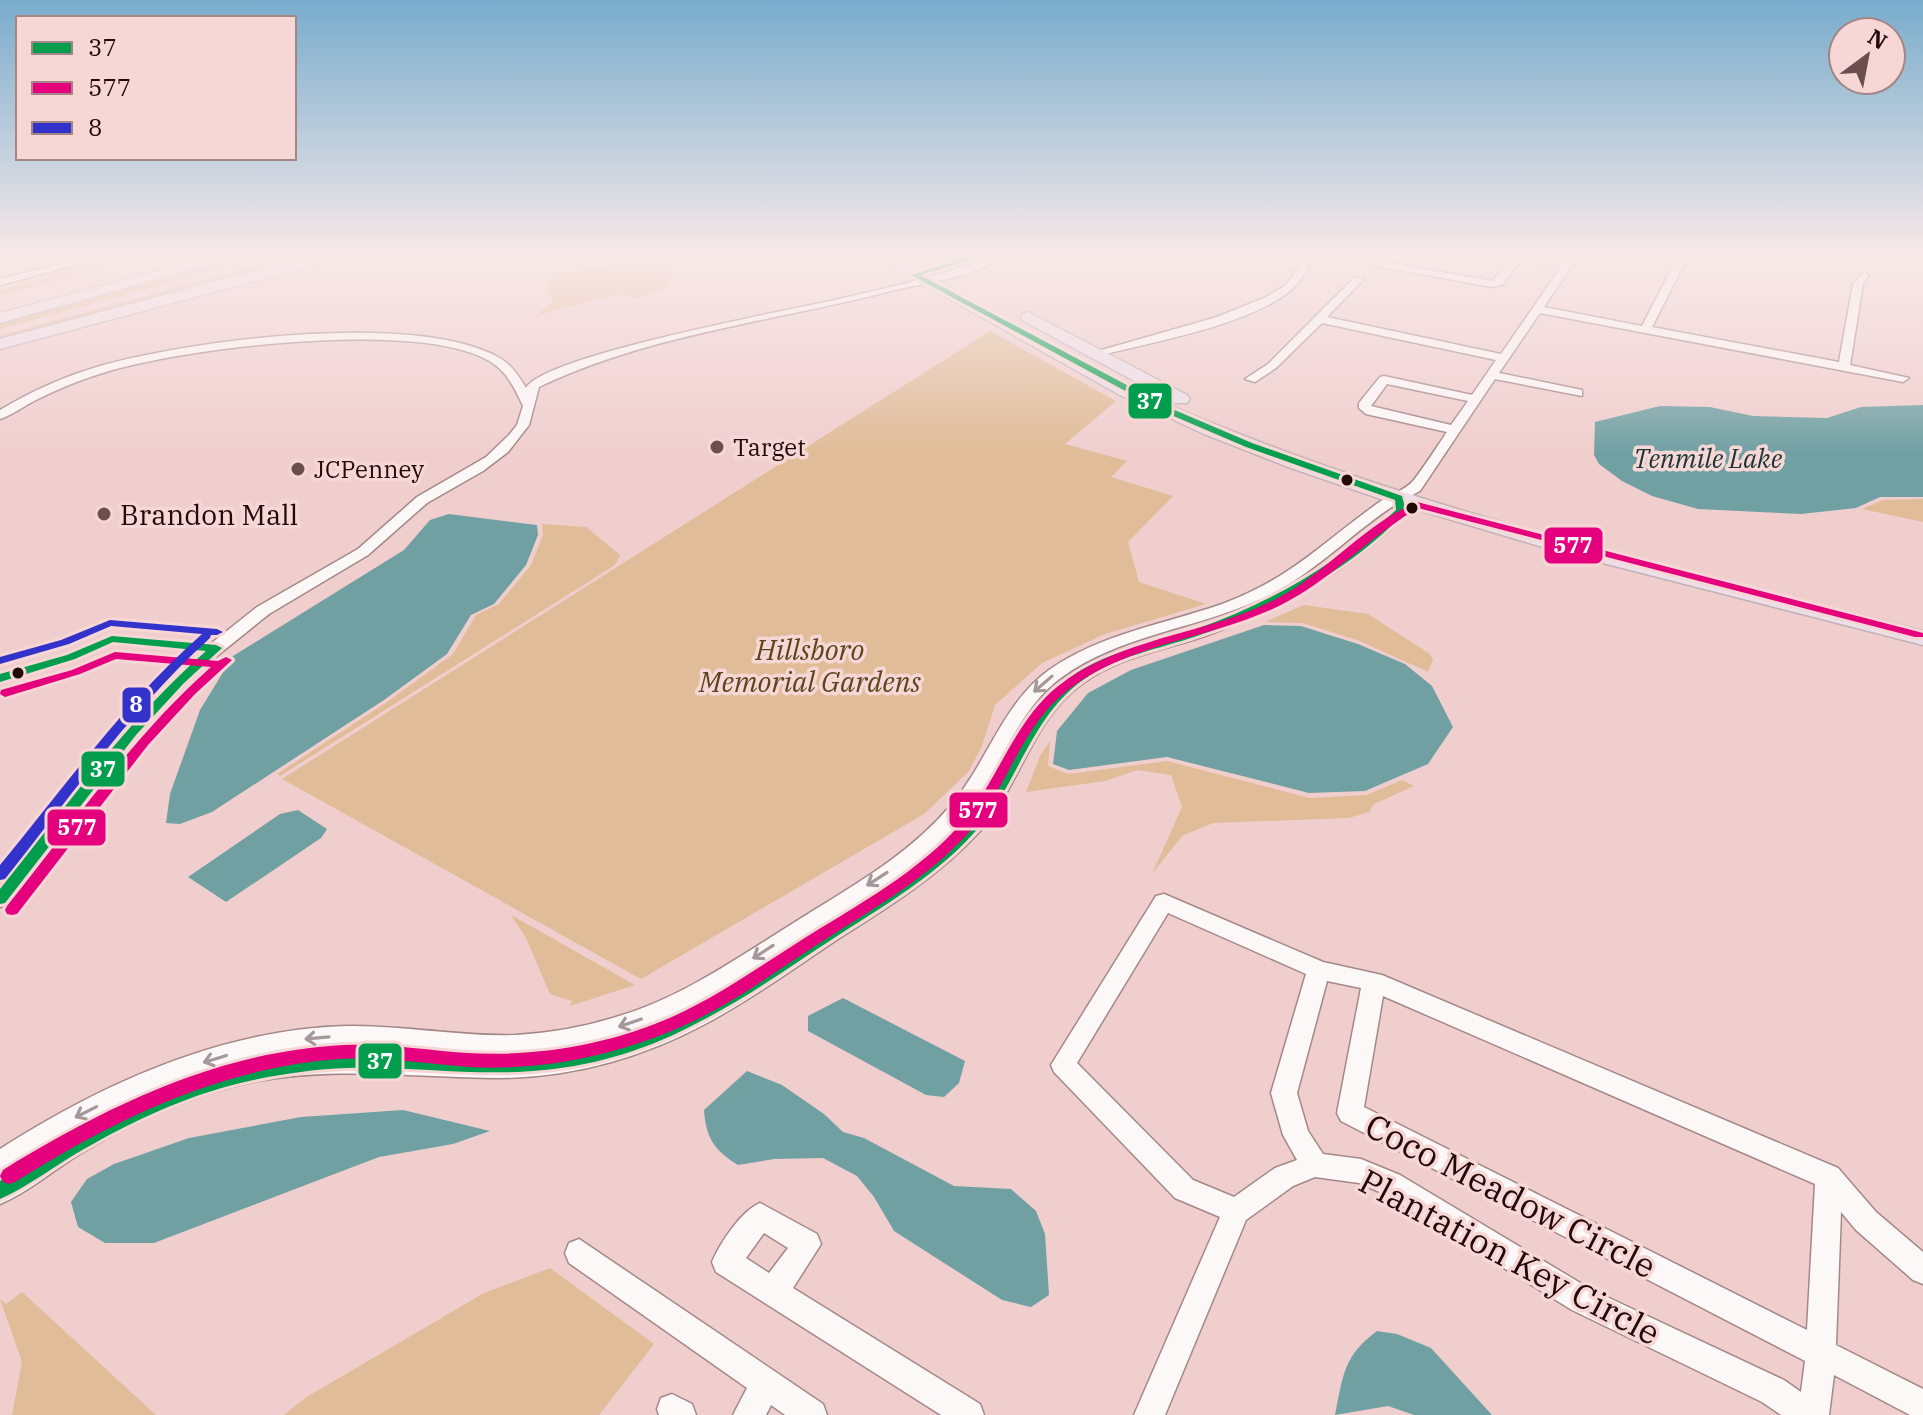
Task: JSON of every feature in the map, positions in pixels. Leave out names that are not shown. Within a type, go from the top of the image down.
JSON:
[{"type":"highway","points":[[0,332],[37,322]]},
{"type":"highway","points":[[0,344],[80,322]]},
{"type":"highway","points":[[1000,322],[1131,393],[1207,428],[1572,546],[1608,549],[1697,570],[1923,638]]},
{"type":"highway","points":[[1033,322],[1041,324]]},
{"type":"highway","points":[[1037,322],[1171,394]]},
{"type":"highway","points":[[1069,360],[1093,365],[1171,394],[1407,493],[1763,588],[1923,623]]},
{"type":"street","points":[[526,374],[702,322]]},
{"type":"street","points":[[0,899],[24,874],[87,788],[157,702],[193,666],[259,614],[369,548],[422,500],[491,460],[515,437],[529,408],[533,385],[565,370],[733,322]]},
{"type":"street","points":[[1093,351],[1204,322]]},
{"type":"street","points":[[1251,379],[1272,366],[1317,322]]},
{"type":"street","points":[[1334,322],[1503,358]]},
{"type":"street","points":[[0,1191],[58,1152],[105,1126],[174,1095],[229,1077],[284,1065],[331,1061],[484,1069],[533,1067],[623,1048],[698,1018],[886,897],[948,851],[990,805],[1013,766],[1034,720],[1064,687],[1111,660],[1240,618],[1309,584],[1378,535],[1401,511],[1407,493],[1455,430],[1528,322]]},
{"type":"street","points":[[1608,322],[1903,378]]},
{"type":"street","points":[[1646,329],[1650,322]]},
{"type":"street","points":[[1844,367],[1852,322]]},
{"type":"street","points":[[0,415],[39,393],[102,369],[209,347],[324,338],[415,339],[457,345],[526,374],[565,370]]},
{"type":"street","points":[[526,374],[529,408]]},
{"type":"street","points":[[1491,375],[1578,393]]},
{"type":"street","points":[[1455,430],[1365,408],[1365,403],[1384,380],[1475,399]]},
{"type":"street","points":[[0,1163],[61,1125],[120,1096],[185,1068],[253,1049],[346,1036],[486,1044],[538,1043],[616,1027],[684,1001],[882,877],[926,843],[955,815],[983,779],[1019,708],[1056,674],[1103,648],[1196,619],[1289,580],[1349,537],[1383,505],[1407,493]]},
{"type":"street","points":[[1236,1211],[1184,1189],[1063,1065],[1164,902],[1319,970],[1374,982],[1829,1177],[1866,1221],[1923,1270]]},
{"type":"street","points":[[1149,1415],[1236,1211],[1284,1177],[1315,1165],[1296,1135],[1284,1093],[1319,970]]},
{"type":"street","name":"Coco Meadow Circle","points":[[1374,982],[1350,1113],[1923,1405]]},
{"type":"street","name":"Plantation Key Circle","points":[[1315,1165],[1361,1171],[1391,1184],[1582,1300],[1773,1391],[1808,1415]]},
{"type":"street","points":[[1814,1415],[1821,1354],[1829,1177]]},
{"type":"street","points":[[579,1253],[812,1415]]},
{"type":"street","points":[[773,1292],[969,1415]]},
{"type":"street","points":[[748,1415],[767,1384]]},
{"type":"green space","points":[[0,322],[26,322],[0,329]]},
{"type":"green space","points":[[51,322],[68,322],[0,341],[0,336]]},
{"type":"green space","name":"Hillsboro Memorial Gardens","points":[[990,331],[1116,401],[1065,444],[1127,461],[1111,477],[1173,496],[1128,542],[1139,582],[1206,604],[1105,634],[1042,663],[995,705],[982,746],[969,771],[924,814],[641,979],[282,779]]},
{"type":"green space","points":[[1923,499],[1923,522],[1862,509],[1883,500]]},
{"type":"green space","points":[[542,524],[586,527],[620,555],[615,565],[280,776],[277,774],[387,702],[453,654],[476,615],[499,604],[531,565],[543,535]]},
{"type":"green space","points":[[1304,605],[1368,614],[1430,654],[1433,660],[1428,672],[1360,641],[1303,623],[1265,622]]},
{"type":"green space","points":[[1050,741],[1048,766],[1068,774],[1167,761],[1310,798],[1366,795],[1402,780],[1414,786],[1374,804],[1369,812],[1349,818],[1213,823],[1182,836],[1152,874],[1182,807],[1171,775],[1137,770],[1105,781],[1026,792],[1040,756]]},
{"type":"green space","points":[[511,915],[635,985],[570,1006],[572,1001],[550,994],[526,938]]},
{"type":"green space","points":[[550,1268],[654,1344],[599,1415],[284,1415],[305,1398],[484,1293]]},
{"type":"green space","points":[[22,1292],[156,1415],[12,1415],[22,1362],[0,1299],[6,1304]]},
{"type":"water","name":"Tenmile Lake","points":[[1923,405],[1923,497],[1880,497],[1856,508],[1801,514],[1698,509],[1652,496],[1622,481],[1599,464],[1594,455],[1595,422],[1660,406],[1710,407],[1753,416],[1827,418],[1861,407]]},
{"type":"water","points":[[449,514],[537,525],[538,535],[526,565],[494,604],[471,615],[447,654],[384,700],[212,812],[180,824],[166,823],[170,794],[200,710],[233,656],[404,550],[430,520]]},
{"type":"water","points":[[1264,625],[1301,626],[1358,644],[1405,664],[1432,686],[1453,727],[1428,764],[1365,791],[1309,793],[1167,757],[1069,770],[1053,764],[1057,731],[1088,693],[1131,670]]},
{"type":"water","points":[[298,810],[327,829],[321,838],[226,902],[188,877],[280,814]]},
{"type":"water","points":[[843,998],[965,1061],[959,1083],[944,1097],[926,1095],[808,1031],[808,1016]]},
{"type":"water","points":[[747,1071],[782,1085],[824,1114],[843,1132],[864,1138],[954,1186],[1011,1189],[1036,1211],[1045,1234],[1049,1295],[1031,1307],[1002,1300],[894,1231],[857,1176],[823,1158],[774,1159],[738,1165],[713,1142],[704,1110]]},
{"type":"water","points":[[403,1110],[490,1131],[453,1144],[379,1157],[154,1243],[105,1243],[78,1227],[71,1202],[87,1179],[114,1164],[189,1138],[301,1117]]},
{"type":"water","points":[[1377,1331],[1397,1334],[1431,1348],[1492,1415],[1414,1415],[1388,1406],[1335,1415],[1351,1358]]},
{"type":"transit line","name":"37","points":[[1002,322],[1167,410],[1249,445],[1399,498]]},
{"type":"transit line","name":"37","points":[[0,1191],[122,1120],[208,1085],[252,1073],[346,1061],[540,1064],[605,1053],[665,1032],[748,987],[886,897],[943,855],[976,822],[989,804],[1046,708],[1079,677],[1120,657],[1222,624],[1304,585],[1354,551],[1401,511],[1399,498]]},
{"type":"transit line","name":"577","points":[[9,1176],[126,1110],[167,1092],[252,1065],[341,1052],[524,1060],[603,1048],[678,1021],[746,984],[872,903],[932,859],[967,825],[1035,716],[1065,686],[1115,659],[1251,615],[1277,603],[1417,505],[1919,635]]},
{"type":"transit line","name":"8","points":[[0,661],[65,642],[110,623],[217,632]]},
{"type":"transit line","name":"8","points":[[0,875],[122,721],[148,691],[206,636]]},
{"type":"transit line","name":"37","points":[[0,678],[71,657],[112,639],[216,648]]},
{"type":"transit line","name":"37","points":[[0,899],[132,732],[180,680],[216,648]]},
{"type":"transit line","name":"577","points":[[5,693],[76,672],[115,655],[215,664]]},
{"type":"transit line","name":"577","points":[[12,910],[144,742],[191,691],[226,660]]},
{"type":"place","name":"Target","points":[[717,447]]},
{"type":"place","name":"JCPenney","points":[[298,469]]},
{"type":"place","name":"Brandon Mall","points":[[104,514]]}]
